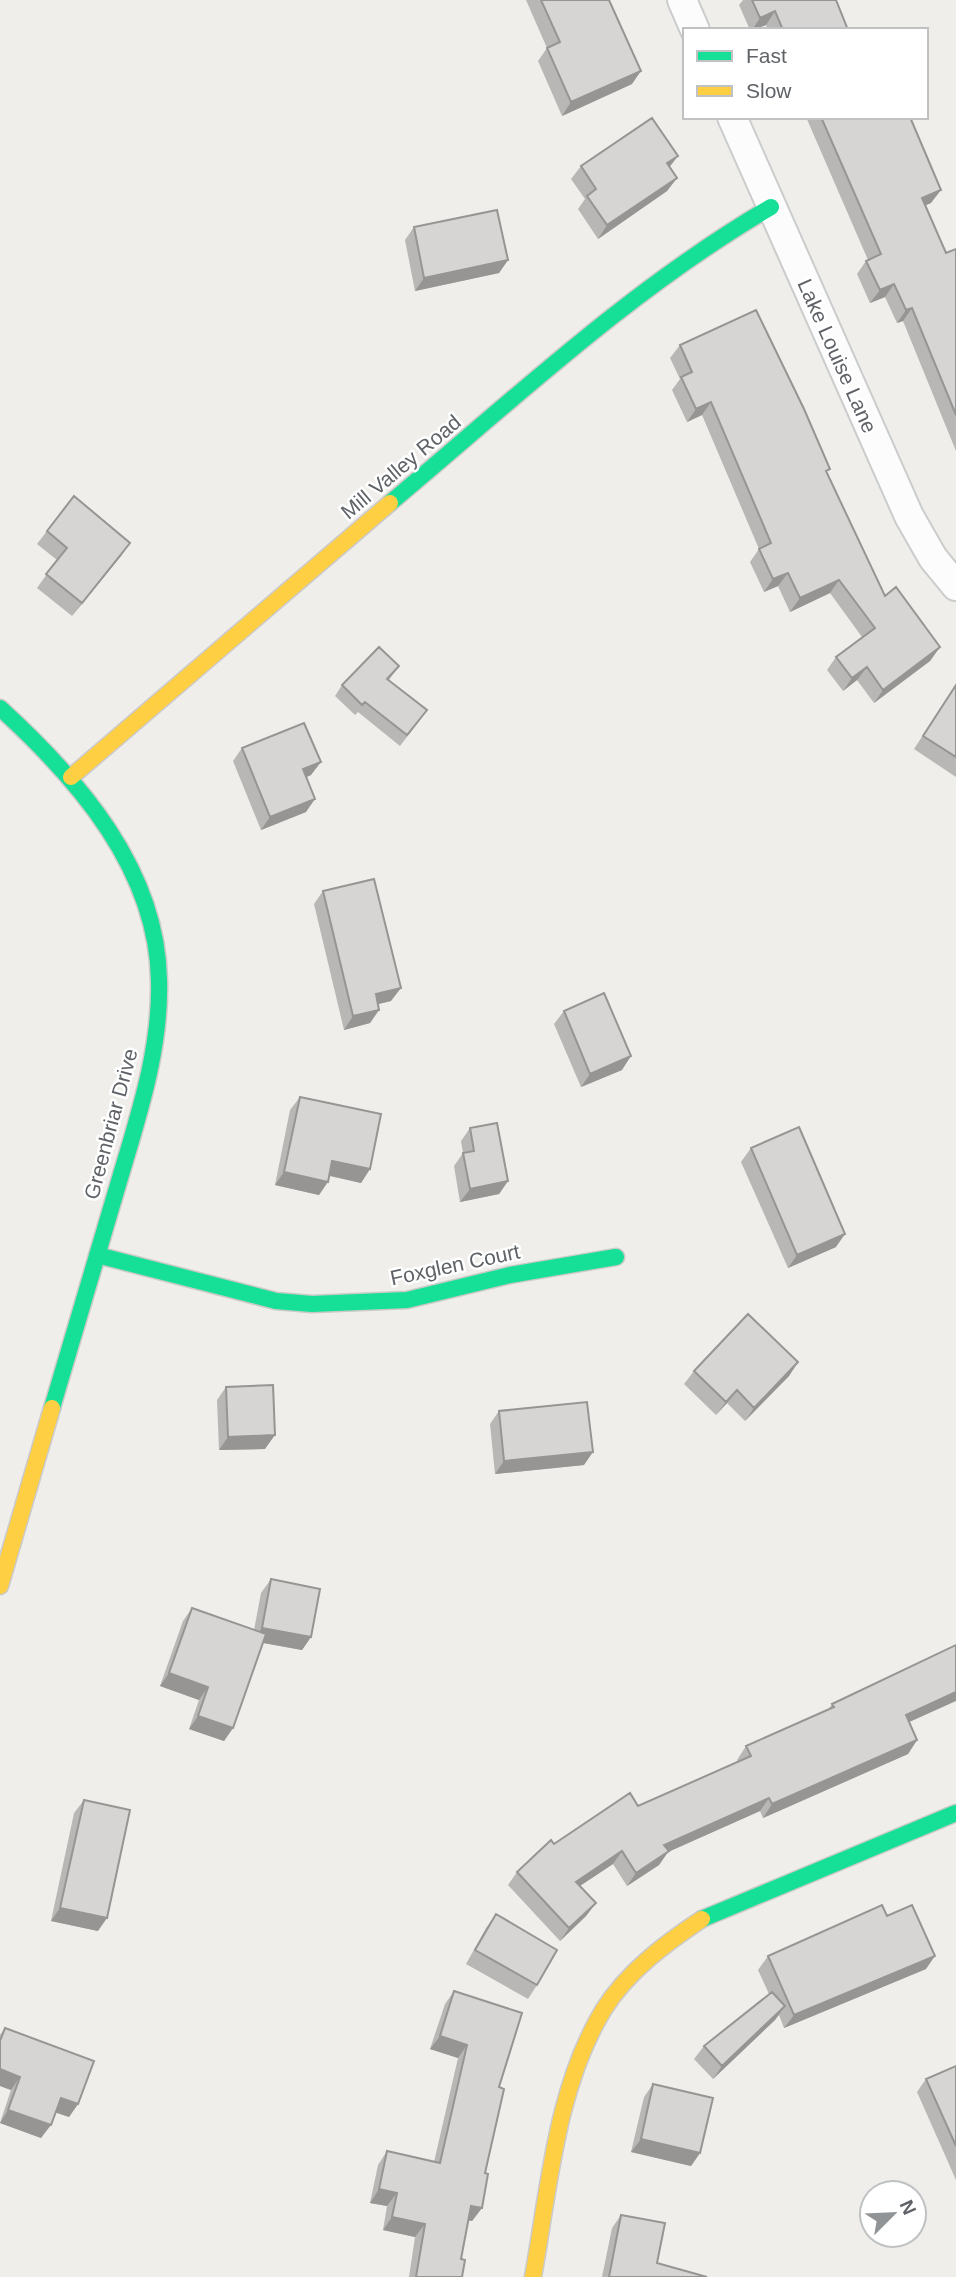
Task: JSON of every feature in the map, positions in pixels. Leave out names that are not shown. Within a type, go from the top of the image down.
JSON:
[{"type":"street","points":[[682,0],[694,28]]},
{"type":"street","name":"Lake Louise Lane","points":[[733,119],[909,516],[933,558],[956,586]]},
{"type":"street","name":"Mill Valley Road","points":[[71,777],[390,503],[629,303],[709,243],[771,207]]},
{"type":"street","name":"Greenbriar Drive","points":[[0,708],[33,736],[71,777],[116,842],[138,889],[158,963],[154,1048],[141,1106],[0,1587]]},
{"type":"street","name":"Foxglen Court","points":[[97,1255],[276,1301],[312,1304],[407,1300],[510,1275],[616,1257]]},
{"type":"street","points":[[533,2277],[571,2087],[586,2043],[622,1986],[666,1943],[702,1919],[954,1819]]},
{"type":"building","points":[[541,0],[609,0],[641,71],[571,102],[547,48],[560,42]]},
{"type":"building","points":[[752,0],[836,0],[847,28],[782,28],[775,11],[760,18]]},
{"type":"building","points":[[652,118],[678,156],[667,163],[677,178],[607,225],[587,196],[596,189],[581,166]]},
{"type":"building","points":[[822,119],[911,119],[941,190],[922,198],[946,253],[956,249],[956,415],[912,308],[906,310],[894,284],[880,290],[866,261],[881,254]]},
{"type":"building","points":[[497,210],[508,260],[424,278],[414,227]]},
{"type":"building","points":[[756,310],[804,409],[830,469],[826,471],[885,596],[896,587],[940,647],[883,690],[867,667],[852,678],[836,657],[875,628],[839,580],[800,598],[788,573],[773,579],[759,549],[771,543],[711,402],[696,409],[681,377],[692,372],[680,345]]},
{"type":"building","points":[[74,496],[130,543],[82,603],[46,574],[67,548],[47,531]]},
{"type":"building","points":[[379,647],[399,666],[387,679],[427,710],[407,735],[365,702],[362,705],[342,685]]},
{"type":"building","points":[[956,685],[956,757],[923,736]]},
{"type":"building","points":[[304,723],[321,762],[303,769],[315,799],[270,817],[242,748]]},
{"type":"building","points":[[374,879],[401,988],[376,994],[379,1010],[353,1016],[323,891]]},
{"type":"building","points":[[604,993],[631,1056],[590,1074],[564,1011]]},
{"type":"building","points":[[300,1097],[381,1114],[370,1169],[332,1161],[328,1182],[284,1172]]},
{"type":"building","points":[[497,1123],[508,1181],[470,1189],[463,1153],[474,1151],[470,1128]]},
{"type":"building","points":[[799,1127],[845,1234],[797,1255],[751,1148]]},
{"type":"building","points":[[748,1314],[798,1362],[754,1408],[737,1390],[726,1402],[694,1371]]},
{"type":"building","points":[[273,1385],[275,1435],[228,1437],[226,1387]]},
{"type":"building","points":[[587,1402],[593,1452],[504,1461],[499,1411]]},
{"type":"building","points":[[271,1579],[320,1589],[311,1637],[262,1628]]},
{"type":"building","points":[[192,1608],[266,1634],[233,1728],[198,1716],[208,1687],[169,1673]]},
{"type":"building","points":[[956,1645],[956,1692],[906,1715],[917,1740],[772,1804],[769,1798],[664,1845],[669,1851],[636,1873],[622,1851],[576,1882],[596,1903],[569,1928],[517,1872],[551,1840],[554,1844],[630,1793],[638,1806],[751,1756],[746,1746],[834,1707],[832,1704]]},
{"type":"building","points":[[84,1800],[130,1810],[107,1918],[60,1908]]},
{"type":"building","points":[[882,1905],[887,1916],[912,1905],[935,1956],[794,2015],[768,1956]]},
{"type":"building","points":[[496,1914],[557,1950],[537,1985],[475,1950]]},
{"type":"building","points":[[454,1991],[522,2013],[499,2087],[504,2089],[485,2173],[488,2174],[482,2208],[471,2206],[461,2259],[465,2260],[462,2277],[416,2277],[425,2224],[392,2217],[397,2193],[379,2189],[387,2151],[440,2163],[467,2045],[440,2036]]},
{"type":"building","points":[[772,1992],[785,2006],[722,2066],[704,2046]]},
{"type":"building","points":[[5,2028],[94,2061],[78,2104],[61,2098],[51,2125],[8,2110],[20,2077],[0,2069],[0,2041]]},
{"type":"building","points":[[956,2066],[956,2146],[926,2079]]},
{"type":"building","points":[[653,2084],[713,2098],[700,2153],[641,2139]]},
{"type":"building","points":[[621,2215],[665,2223],[657,2263],[707,2277],[609,2277]]},
{"type":"traffic: fast","points":[[390,503],[622,309],[670,273],[771,207]]},
{"type":"traffic: fast","points":[[0,708],[57,765],[108,829],[128,864],[144,901],[155,939],[159,980],[153,1056],[141,1105],[52,1408]]},
{"type":"traffic: fast","points":[[97,1255],[276,1301],[312,1304],[407,1300],[510,1275],[616,1257]]},
{"type":"traffic: fast","points":[[702,1919],[956,1813]]},
{"type":"traffic: slow","points":[[71,777],[390,503]]},
{"type":"traffic: slow","points":[[0,1586],[52,1408]]},
{"type":"traffic: slow","points":[[533,2277],[557,2139],[575,2071],[588,2039],[604,2009],[624,1982],[662,1948],[702,1919]]}]
